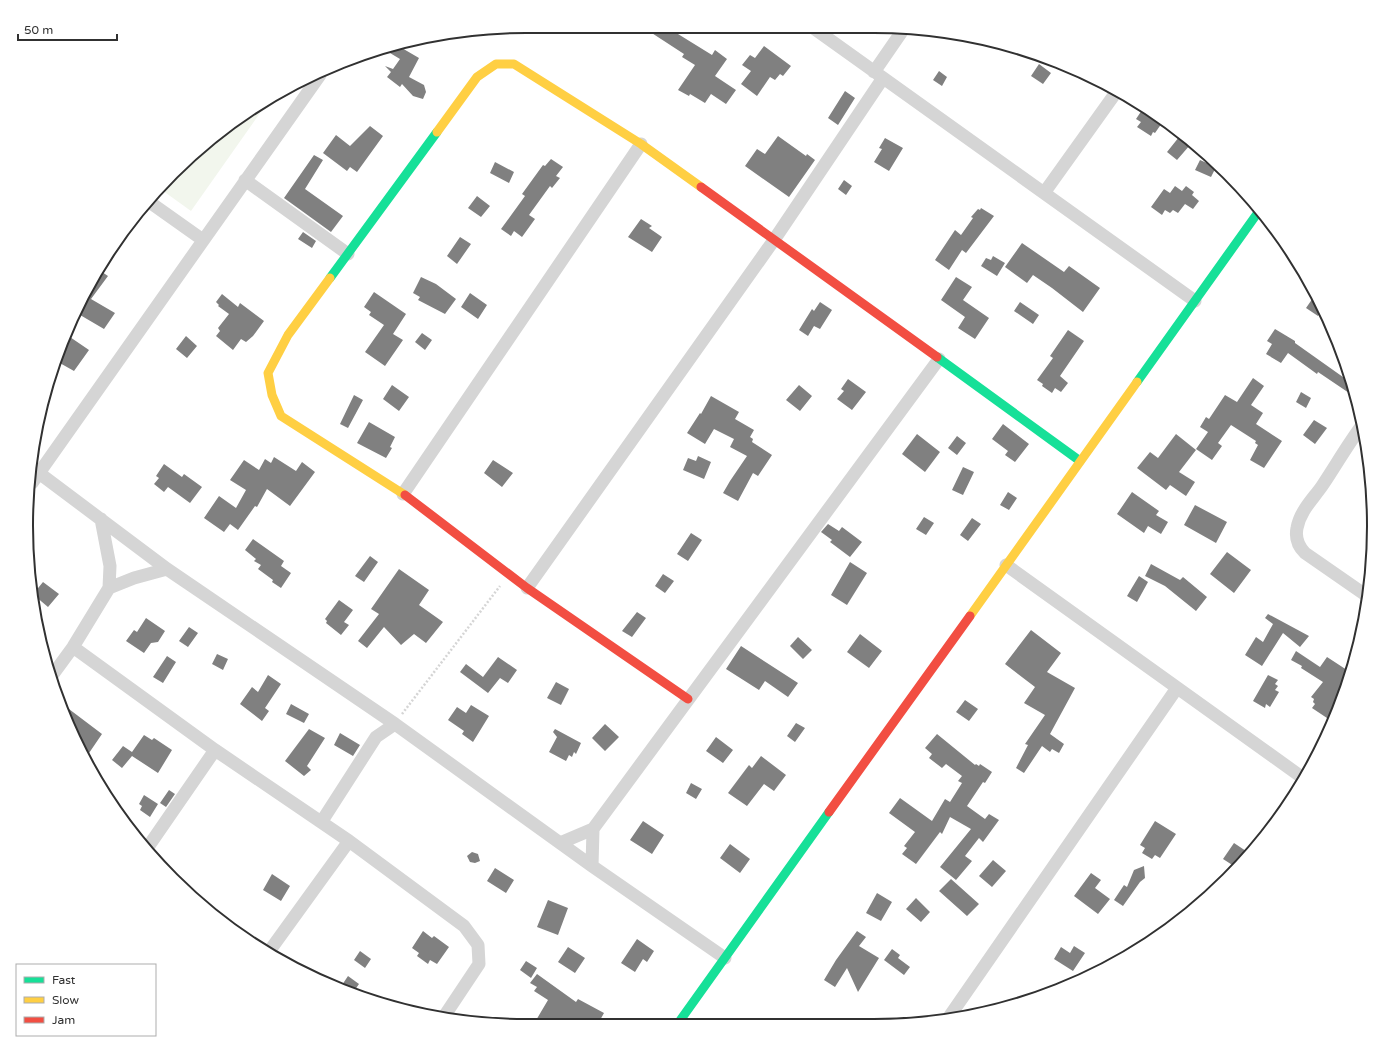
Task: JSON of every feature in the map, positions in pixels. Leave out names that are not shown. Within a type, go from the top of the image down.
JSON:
[{"type":"street","points":[[820,33],[1195,301]]},
{"type":"street","points":[[527,588],[774,240],[879,75],[901,34]]},
{"type":"street","points":[[688,699],[527,588],[403,494],[281,416],[272,395],[268,373],[288,335],[478,76],[496,64],[514,64],[641,144],[1080,461]]},
{"type":"street","points":[[316,80],[36,478],[101,519],[167,569],[395,724],[592,866],[725,958]]},
{"type":"street","points":[[1044,193],[1114,95]]},
{"type":"street","points":[[403,494],[641,144]]},
{"type":"street","points":[[245,180],[348,254]]},
{"type":"street","points":[[152,204],[203,240]]},
{"type":"street","points":[[681,1019],[1256,215]]},
{"type":"street","points":[[560,843],[593,829],[939,360]]},
{"type":"street","points":[[1358,431],[1306,507],[1301,516],[1296,533],[1300,547],[1305,553],[1363,593]]},
{"type":"street","points":[[55,671],[73,647],[109,588],[110,566],[101,519]]},
{"type":"street","points":[[1006,565],[1299,775]]},
{"type":"street","points":[[109,588],[134,578],[167,569]]},
{"type":"street","points":[[73,647],[215,750],[322,821],[464,926],[478,945],[479,964],[447,1013]]},
{"type":"street","points":[[952,1013],[1177,688]]},
{"type":"street","points":[[322,821],[376,737],[395,724]]},
{"type":"street","points":[[150,844],[215,750]]},
{"type":"street","points":[[592,866],[593,829]]},
{"type":"street","points":[[271,948],[349,841]]},
{"type":"path","points":[[395,724],[509,574]]},
{"type":"shaded area","points":[[263,109],[191,211],[164,191],[201,155]]},
{"type":"building","points":[[652,33],[679,33],[712,55],[715,50],[727,59],[715,76],[736,90],[726,104],[711,94],[705,103],[690,94],[689,96],[678,90],[695,65],[682,57],[684,54]]},
{"type":"building","points":[[764,46],[791,66],[783,76],[780,74],[775,80],[770,77],[757,96],[741,84],[751,71],[742,65],[750,55],[755,58]]},
{"type":"building","points":[[403,49],[419,58],[409,77],[424,85],[426,92],[423,99],[413,96],[402,84],[400,87],[387,77],[391,72],[385,66],[393,69],[400,59],[390,53]]},
{"type":"building","points":[[1039,64],[1051,73],[1043,84],[1031,76]]},
{"type":"building","points":[[939,71],[947,77],[942,86],[933,80]]},
{"type":"building","points":[[845,91],[855,98],[838,125],[828,118]]},
{"type":"building","points":[[1141,112],[1160,125],[1151,136],[1137,127],[1141,122],[1136,119]]},
{"type":"building","points":[[370,126],[383,136],[357,172],[350,167],[347,171],[323,153],[336,135],[350,146]]},
{"type":"building","points":[[778,136],[806,156],[807,154],[815,160],[789,197],[745,166],[757,149],[765,154]]},
{"type":"building","points":[[885,138],[903,148],[889,171],[874,162],[882,149],[879,148]]},
{"type":"building","points":[[1178,138],[1189,147],[1177,160],[1167,152]]},
{"type":"building","points":[[314,155],[323,160],[305,189],[343,216],[331,232],[284,198]]},
{"type":"building","points":[[551,159],[563,167],[556,176],[560,178],[552,188],[550,186],[529,215],[535,219],[522,237],[514,231],[511,236],[501,229],[525,196],[522,194],[543,165],[545,166]]},
{"type":"building","points":[[1200,160],[1209,164],[1215,169],[1211,177],[1195,170]]},
{"type":"building","points":[[495,162],[514,172],[509,183],[490,173]]},
{"type":"building","points":[[844,180],[852,186],[846,195],[838,189]]},
{"type":"building","points":[[1175,186],[1182,191],[1186,186],[1194,192],[1192,195],[1199,201],[1193,209],[1185,204],[1178,213],[1173,210],[1170,213],[1165,210],[1162,215],[1151,207],[1164,189],[1170,193]]},
{"type":"building","points":[[477,196],[490,206],[481,217],[468,208]]},
{"type":"building","points":[[981,208],[994,216],[966,253],[962,250],[949,270],[935,260],[955,230],[961,235],[973,218],[971,217],[978,209],[980,210]]},
{"type":"building","points":[[641,219],[652,226],[649,228],[662,237],[652,252],[628,237]]},
{"type":"building","points":[[303,232],[316,241],[312,248],[298,239]]},
{"type":"building","points":[[460,237],[471,244],[457,264],[447,256]]},
{"type":"building","points":[[1022,243],[1064,272],[1069,266],[1100,288],[1083,312],[1033,275],[1027,283],[1005,267]]},
{"type":"building","points":[[993,256],[1005,263],[997,276],[981,266],[986,258],[991,260]]},
{"type":"building","points":[[103,273],[108,276],[91,299],[115,313],[104,329],[81,315]]},
{"type":"building","points":[[421,277],[436,284],[456,299],[445,314],[418,300],[420,297],[413,293]]},
{"type":"building","points":[[956,277],[972,287],[963,300],[989,318],[975,339],[958,328],[965,317],[941,300]]},
{"type":"building","points":[[374,292],[406,314],[393,334],[403,340],[385,366],[365,352],[384,325],[369,315],[371,312],[364,307]]},
{"type":"building","points":[[470,293],[487,305],[478,319],[461,307]]},
{"type":"building","points":[[222,294],[238,307],[240,303],[264,321],[253,336],[246,342],[241,339],[233,350],[216,336],[220,331],[218,328],[229,314],[218,306],[219,305],[216,302]]},
{"type":"building","points":[[1312,300],[1319,314],[1318,316],[1306,308]]},
{"type":"building","points":[[820,302],[832,310],[820,329],[814,326],[808,336],[799,330],[812,309],[814,311]]},
{"type":"building","points":[[1020,302],[1039,315],[1033,324],[1014,311]]},
{"type":"building","points":[[1275,329],[1295,341],[1295,343],[1344,378],[1348,393],[1318,372],[1317,374],[1288,353],[1281,363],[1266,354],[1272,344],[1267,341]]},
{"type":"building","points":[[1068,330],[1084,341],[1060,376],[1068,383],[1061,392],[1055,388],[1052,393],[1042,386],[1043,384],[1037,380],[1053,358],[1050,356]]},
{"type":"building","points":[[422,333],[432,340],[425,350],[415,342]]},
{"type":"building","points":[[186,336],[197,346],[187,358],[176,349]]},
{"type":"building","points":[[71,338],[89,350],[74,371],[61,364]]},
{"type":"building","points":[[1253,378],[1264,386],[1251,405],[1263,413],[1256,424],[1282,441],[1264,468],[1250,460],[1258,445],[1255,443],[1256,441],[1231,425],[1218,443],[1222,446],[1212,460],[1196,449],[1208,432],[1200,427],[1206,417],[1209,419],[1225,395],[1237,402]]},
{"type":"building","points":[[848,379],[866,392],[852,410],[837,399],[844,391],[841,389]]},
{"type":"building","points":[[392,385],[409,397],[399,411],[383,399]]},
{"type":"building","points":[[799,385],[812,396],[800,411],[786,400]]},
{"type":"building","points":[[1301,392],[1311,398],[1306,408],[1296,402]]},
{"type":"building","points":[[354,395],[363,400],[348,428],[340,424]]},
{"type":"building","points":[[711,396],[739,412],[735,419],[754,430],[750,437],[753,439],[752,442],[772,455],[758,476],[753,473],[738,501],[723,493],[747,456],[730,447],[734,439],[714,429],[705,444],[687,433],[700,413],[701,414]]},
{"type":"building","points":[[1314,420],[1327,428],[1315,444],[1303,435]]},
{"type":"building","points":[[369,422],[395,437],[390,447],[392,448],[386,458],[357,443]]},
{"type":"building","points":[[1003,424],[1029,444],[1015,462],[1005,455],[1008,451],[992,439]]},
{"type":"building","points":[[917,434],[940,452],[925,472],[902,454]]},
{"type":"building","points":[[1176,434],[1196,450],[1179,472],[1195,482],[1186,496],[1170,485],[1166,490],[1137,468],[1150,452],[1158,458]]},
{"type":"building","points":[[957,436],[966,443],[957,455],[948,448]]},
{"type":"building","points":[[698,456],[711,462],[704,479],[683,470],[688,458],[696,461]]},
{"type":"building","points":[[274,457],[296,471],[302,462],[315,472],[290,506],[267,489],[257,507],[255,506],[238,530],[230,524],[224,532],[204,518],[219,496],[236,508],[246,490],[230,480],[244,460],[259,470],[265,459],[271,463]]},
{"type":"building","points":[[493,460],[513,473],[502,487],[484,473]]},
{"type":"building","points":[[164,464],[182,477],[184,474],[202,487],[190,503],[168,487],[164,492],[154,484],[159,478],[156,476]]},
{"type":"building","points":[[963,467],[974,472],[963,495],[952,490]]},
{"type":"building","points":[[1008,492],[1017,498],[1009,510],[1000,505]]},
{"type":"building","points":[[1132,492],[1159,511],[1156,515],[1168,522],[1161,534],[1148,526],[1144,533],[1117,514]]},
{"type":"building","points":[[1195,505],[1227,522],[1216,543],[1184,525]]},
{"type":"building","points":[[924,517],[934,523],[926,535],[916,529]]},
{"type":"building","points":[[972,518],[981,524],[968,541],[960,535]]},
{"type":"building","points":[[828,524],[839,531],[842,527],[862,542],[850,557],[830,542],[832,540],[821,532]]},
{"type":"building","points":[[691,533],[702,540],[688,561],[677,554]]},
{"type":"building","points":[[253,539],[284,561],[281,566],[291,573],[281,588],[258,569],[261,565],[254,561],[256,559],[245,550]]},
{"type":"building","points":[[1227,552],[1251,570],[1234,593],[1210,574]]},
{"type":"building","points":[[370,556],[378,562],[364,582],[355,576]]},
{"type":"building","points":[[850,562],[867,573],[847,605],[831,595]]},
{"type":"building","points":[[1151,564],[1180,580],[1183,577],[1207,597],[1196,611],[1165,586],[1145,576]]},
{"type":"building","points":[[399,569],[429,590],[419,605],[443,622],[426,643],[414,634],[401,645],[384,627],[367,648],[358,641],[379,614],[371,609]]},
{"type":"building","points":[[663,574],[674,581],[665,593],[655,586]]},
{"type":"building","points":[[1139,576],[1148,582],[1137,602],[1127,596]]},
{"type":"building","points":[[43,582],[59,594],[48,607],[38,599],[37,589]]},
{"type":"building","points":[[339,600],[353,610],[344,622],[349,625],[341,635],[326,623],[327,621],[325,619]]},
{"type":"building","points":[[637,612],[646,618],[632,637],[622,631]]},
{"type":"building","points":[[1268,614],[1309,636],[1300,647],[1283,633],[1262,666],[1245,655],[1256,637],[1263,642],[1273,624],[1265,618]]},
{"type":"building","points":[[146,618],[165,631],[158,642],[151,643],[144,653],[126,641],[134,630],[137,632]]},
{"type":"building","points":[[189,627],[198,633],[188,647],[179,641]]},
{"type":"building","points":[[1031,630],[1061,653],[1047,672],[1075,688],[1050,734],[1064,744],[1059,753],[1052,749],[1050,752],[1042,746],[1024,773],[1016,768],[1028,745],[1025,744],[1045,715],[1024,703],[1035,687],[1005,664]]},
{"type":"building","points":[[860,634],[882,651],[869,668],[847,652]]},
{"type":"building","points":[[798,637],[812,650],[803,659],[790,646]]},
{"type":"building","points":[[741,646],[798,683],[788,697],[765,681],[759,690],[726,669]]},
{"type":"building","points":[[1296,651],[1320,667],[1327,657],[1345,669],[1328,718],[1312,708],[1315,704],[1313,702],[1314,699],[1311,697],[1323,682],[1301,668],[1302,666],[1291,660]]},
{"type":"building","points":[[217,654],[228,659],[223,670],[212,664]]},
{"type":"building","points":[[167,656],[176,662],[163,683],[153,677]]},
{"type":"building","points":[[498,657],[517,670],[508,683],[500,678],[488,693],[460,672],[466,664],[483,677]]},
{"type":"building","points":[[268,675],[281,684],[265,708],[269,711],[262,721],[240,704],[252,687],[258,692]]},
{"type":"building","points":[[1268,675],[1278,680],[1275,684],[1278,686],[1275,690],[1279,692],[1270,707],[1266,704],[1265,708],[1253,701]]},
{"type":"building","points":[[556,682],[569,689],[561,705],[547,698]]},
{"type":"building","points":[[965,700],[978,709],[969,721],[956,712]]},
{"type":"building","points":[[291,704],[309,714],[304,723],[286,714]]},
{"type":"building","points":[[471,705],[489,716],[473,742],[462,734],[464,731],[448,720],[457,707],[466,713]]},
{"type":"building","points":[[69,709],[102,734],[89,753]]},
{"type":"building","points":[[796,723],[805,728],[795,742],[787,736]]},
{"type":"building","points":[[605,724],[619,737],[605,751],[592,738]]},
{"type":"building","points":[[309,729],[325,738],[307,766],[311,770],[304,776],[285,761]]},
{"type":"building","points":[[555,729],[581,743],[576,754],[574,752],[572,757],[569,755],[566,761],[549,752],[557,737],[553,732]]},
{"type":"building","points":[[340,733],[360,745],[353,756],[334,745]]},
{"type":"building","points":[[937,734],[975,765],[976,764],[979,766],[980,764],[992,772],[985,783],[983,782],[967,806],[985,819],[989,814],[999,820],[983,842],[979,838],[965,856],[972,861],[956,880],[940,867],[971,829],[950,817],[942,834],[940,832],[916,864],[902,854],[907,848],[904,846],[915,832],[889,813],[900,798],[932,821],[945,799],[950,802],[962,783],[958,781],[962,776],[946,764],[942,768],[929,758],[932,754],[925,748]]},
{"type":"building","points":[[144,735],[152,740],[154,738],[172,750],[158,773],[132,756],[122,768],[112,760],[123,746],[132,752]]},
{"type":"building","points":[[716,737],[733,750],[723,763],[706,751]]},
{"type":"building","points":[[761,756],[786,775],[774,791],[764,784],[747,806],[728,793],[749,765],[752,768]]},
{"type":"building","points":[[691,783],[702,789],[696,799],[686,793]]},
{"type":"building","points":[[169,790],[175,794],[166,807],[160,803]]},
{"type":"building","points":[[144,795],[158,804],[150,817],[140,810],[142,806],[139,804]]},
{"type":"building","points":[[643,821],[664,835],[652,854],[630,840]]},
{"type":"building","points":[[1155,821],[1176,834],[1160,858],[1155,855],[1152,859],[1142,853],[1145,848],[1140,845]]},
{"type":"building","points":[[1234,843],[1245,851],[1232,865],[1223,859]]},
{"type":"building","points":[[730,844],[750,859],[740,873],[720,858]]},
{"type":"building","points":[[472,852],[478,854],[480,861],[475,863],[470,862],[467,856]]},
{"type":"building","points":[[993,860],[1006,871],[992,887],[979,876]]},
{"type":"building","points":[[1144,866],[1145,878],[1140,882],[1123,906],[1114,900],[1124,885],[1127,887],[1134,870]]},
{"type":"building","points":[[495,868],[514,880],[506,893],[487,881]]},
{"type":"building","points":[[1091,873],[1101,880],[1095,888],[1110,899],[1098,914],[1074,896]]},
{"type":"building","points":[[272,874],[290,886],[281,901],[263,890]]},
{"type":"building","points":[[951,879],[979,904],[967,916],[939,891]]},
{"type":"building","points":[[877,893],[892,902],[881,921],[866,913]]},
{"type":"building","points":[[916,898],[930,912],[921,922],[906,909]]},
{"type":"building","points":[[548,900],[568,908],[558,935],[537,927]]},
{"type":"building","points":[[423,931],[432,938],[434,936],[449,947],[437,964],[430,960],[428,964],[417,956],[419,953],[412,948]]},
{"type":"building","points":[[857,931],[866,937],[859,946],[879,958],[858,992],[847,968],[835,987],[824,980],[836,960]]},
{"type":"building","points":[[637,939],[654,951],[647,962],[643,959],[635,972],[621,963]]},
{"type":"building","points":[[1074,946],[1085,953],[1073,971],[1054,959],[1061,947],[1070,953]]},
{"type":"building","points":[[568,947],[585,958],[575,973],[558,962]]},
{"type":"building","points":[[892,949],[900,955],[898,958],[910,967],[904,975],[884,960]]},
{"type":"building","points":[[360,951],[371,959],[365,968],[354,960]]},
{"type":"building","points":[[526,961],[537,968],[531,978],[520,970]]},
{"type":"building","points":[[537,974],[576,1002],[578,999],[604,1013],[601,1019],[537,1019],[548,1000],[534,991],[537,987],[530,983]]},
{"type":"building","points":[[348,976],[359,984],[356,988],[343,983]]},
{"type":"traffic: fast","points":[[330,278],[437,132]]},
{"type":"traffic: fast","points":[[1137,382],[1256,215]]},
{"type":"traffic: fast","points":[[937,357],[1080,461]]},
{"type":"traffic: fast","points":[[681,1019],[829,812]]},
{"type":"traffic: slow","points":[[437,132],[477,77],[496,64],[514,64],[641,144],[701,187]]},
{"type":"traffic: slow","points":[[330,278],[288,335],[268,373],[272,395],[281,416],[405,495]]},
{"type":"traffic: slow","points":[[970,616],[1137,382]]},
{"type":"traffic: jam","points":[[701,187],[937,357]]},
{"type":"traffic: jam","points":[[405,495],[527,588],[688,699]]},
{"type":"traffic: jam","points":[[829,812],[970,616]]}]
